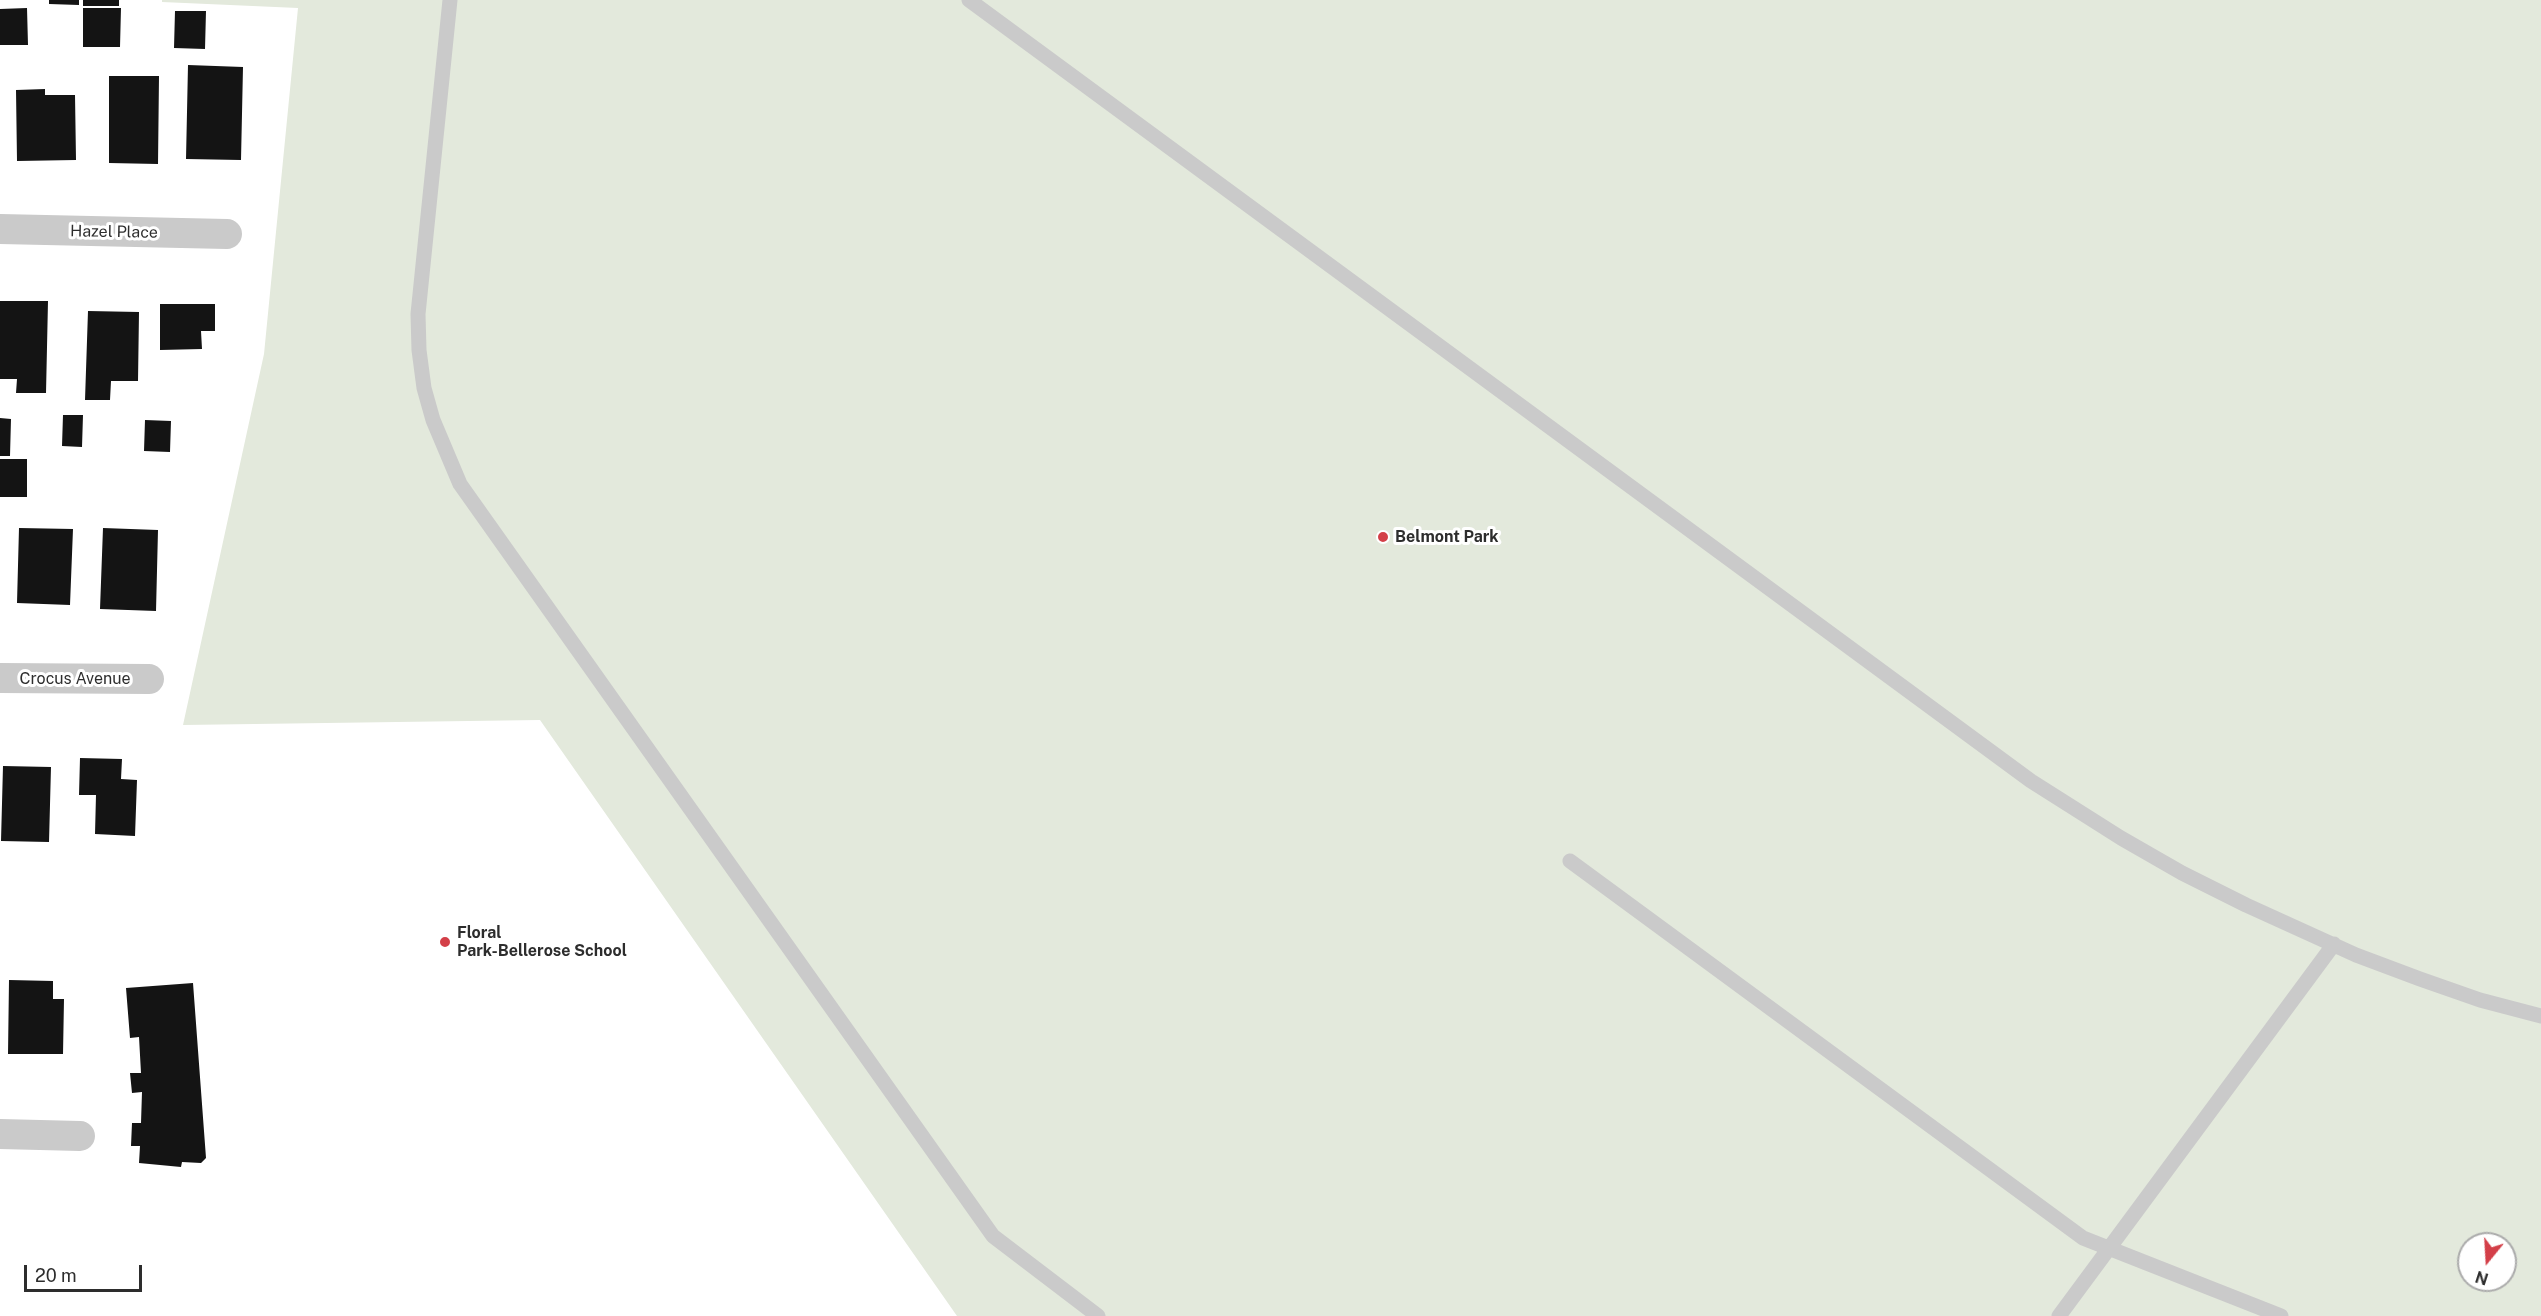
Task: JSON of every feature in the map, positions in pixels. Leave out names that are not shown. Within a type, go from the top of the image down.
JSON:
[{"type":"street","name":"Hazel Place","points":[[0,229],[227,234]]},
{"type":"street","name":"Crocus Avenue","points":[[0,678],[149,679]]},
{"type":"street","points":[[0,1134],[80,1136]]},
{"type":"lane","points":[[450,0],[422,268],[419,323],[424,388],[433,420],[460,484],[993,1236],[1098,1316]]},
{"type":"lane","points":[[969,0],[2023,776],[2121,838],[2182,873],[2334,944],[2440,986],[2541,1016]]},
{"type":"lane","points":[[1570,861],[2083,1238],[2281,1316]]},
{"type":"lane","points":[[2060,1316],[2334,944]]},
{"type":"shaded area","name":"Belmont Park","points":[[162,0],[2541,0],[2541,1316],[957,1316],[540,720],[183,725],[264,354],[298,8],[162,2]]},
{"type":"building","points":[[49,0],[79,0],[79,5],[49,4]]},
{"type":"building","points":[[83,0],[119,0],[119,6],[83,6]]},
{"type":"building","points":[[27,8],[28,45],[0,45],[0,9]]},
{"type":"building","points":[[83,8],[121,8],[120,47],[83,47]]},
{"type":"building","points":[[175,11],[206,11],[205,49],[174,48]]},
{"type":"building","points":[[188,65],[243,67],[241,160],[186,159]]},
{"type":"building","points":[[109,76],[159,76],[158,164],[109,163]]},
{"type":"building","points":[[45,89],[45,95],[75,95],[76,160],[17,161],[16,90]]},
{"type":"building","points":[[0,301],[48,301],[46,393],[16,393],[17,379],[0,379]]},
{"type":"building","points":[[160,304],[215,304],[215,331],[201,331],[202,349],[160,350]]},
{"type":"building","points":[[88,311],[139,312],[138,381],[111,381],[110,400],[85,400]]},
{"type":"building","points":[[63,415],[83,415],[82,447],[62,446]]},
{"type":"building","points":[[0,418],[11,419],[10,456],[0,456]]},
{"type":"building","points":[[145,420],[171,421],[170,452],[144,451]]},
{"type":"building","points":[[0,459],[27,459],[27,497],[0,497]]},
{"type":"building","points":[[19,528],[73,529],[70,605],[17,603]]},
{"type":"building","points":[[103,528],[158,530],[156,611],[100,609]]},
{"type":"building","points":[[80,758],[122,759],[121,779],[137,780],[135,836],[95,834],[96,795],[79,795]]},
{"type":"building","points":[[3,766],[51,767],[49,842],[1,841]]},
{"type":"building","points":[[9,980],[53,981],[53,999],[64,999],[63,1054],[8,1054]]},
{"type":"building","points":[[193,983],[206,1158],[201,1163],[182,1162],[181,1167],[139,1163],[140,1146],[131,1146],[132,1123],[141,1123],[142,1092],[132,1093],[130,1073],[141,1073],[139,1037],[130,1038],[126,988]]},
{"type":"place","name":"Belmont Park","points":[[1383,537]]},
{"type":"place","name":"Floral Park-Bellerose School","points":[[445,942]]}]
